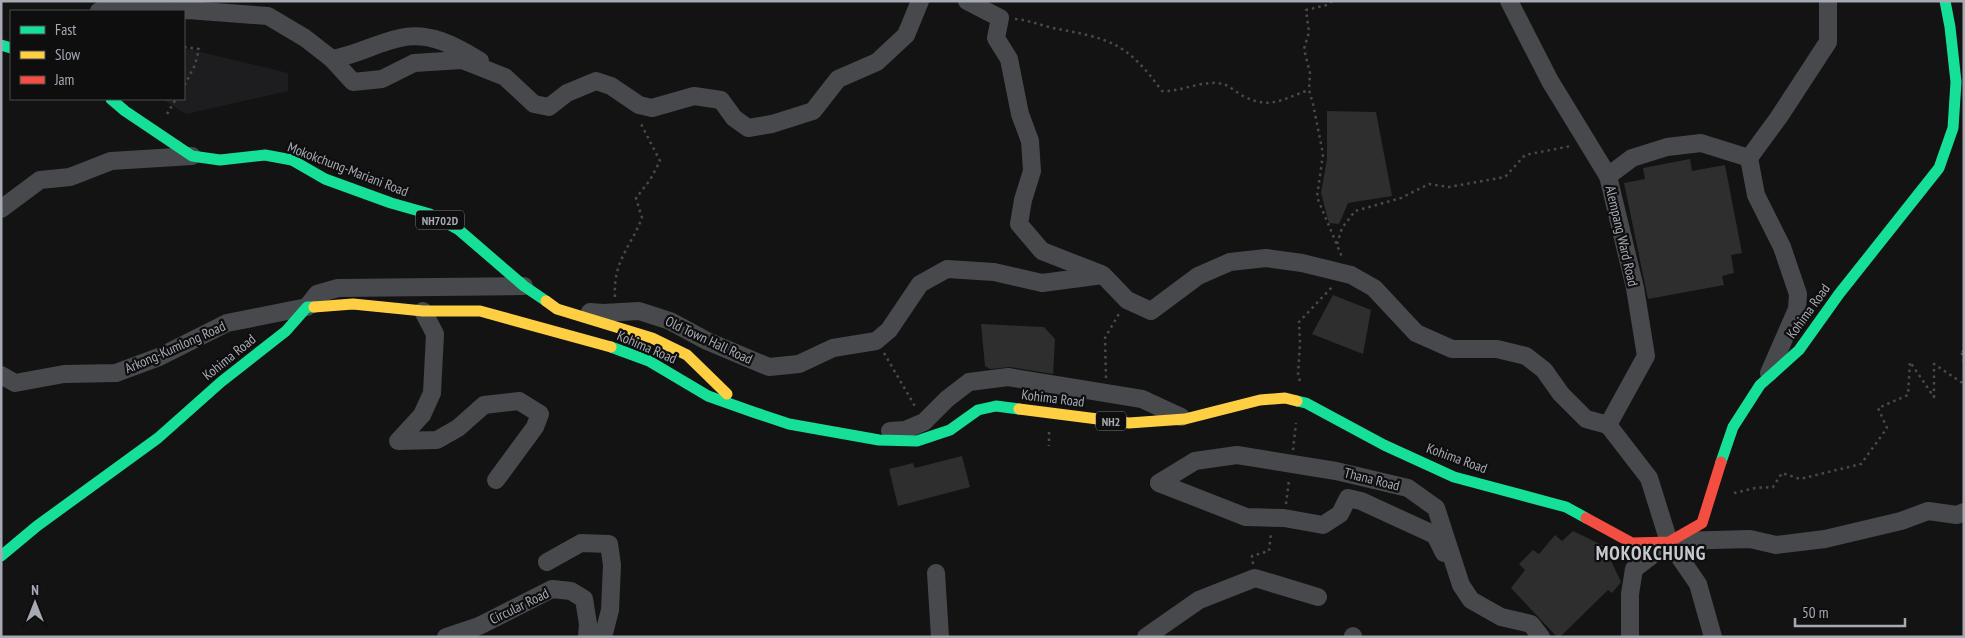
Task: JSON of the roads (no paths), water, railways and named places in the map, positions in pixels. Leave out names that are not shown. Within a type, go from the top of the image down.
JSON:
[{"type":"highway","name":"Kohima Road","points":[[5,551],[158,438],[220,382],[286,332],[307,307],[353,304],[423,311],[480,310],[598,342],[649,361],[708,396],[789,424],[879,440],[917,441],[950,430],[978,410],[996,406],[1129,423],[1185,419],[1260,400],[1285,398],[1306,403],[1384,445],[1454,477],[1566,507],[1632,543],[1669,542],[1702,523],[1733,427],[1766,379],[1782,368],[1799,350],[1839,294],[1939,168],[1952,128],[1956,82],[1950,26],[1945,1]]},
{"type":"highway","name":"Mokokchung-Mariani Road","points":[[112,100],[192,156],[220,160],[265,155],[292,160],[325,179],[391,203],[430,214],[459,230],[524,286],[557,309],[652,338],[688,355],[740,407]]},
{"type":"street","points":[[332,59],[350,56],[400,38],[424,36],[444,41],[462,50],[505,77],[534,104],[549,107],[567,93],[596,82],[611,86],[639,105],[652,108],[694,96],[721,100],[734,118],[748,128],[772,124],[813,111],[838,79],[877,62],[906,35],[920,1]]},
{"type":"street","points":[[967,1],[1000,18],[996,38],[1009,59],[1020,114],[1030,141],[1032,172],[1022,200],[1019,224],[1042,251],[1103,275],[1127,300],[1150,311],[1198,276],[1230,262],[1266,258],[1302,263],[1351,275],[1374,288],[1416,333],[1452,349],[1497,349],[1526,356],[1544,370],[1561,394],[1586,420],[1608,425],[1650,478],[1669,542],[1698,584],[1713,637]]},
{"type":"street","points":[[1509,1],[1550,82],[1608,176]]},
{"type":"street","points":[[1766,379],[1797,309],[1798,294],[1782,247],[1756,195],[1749,158],[1779,117],[1828,42],[1828,1]]},
{"type":"street","points":[[102,10],[118,5],[160,10]]},
{"type":"street","points":[[185,10],[268,16],[305,38],[332,59],[353,82],[382,79],[414,64],[462,60],[505,77]]},
{"type":"street","name":"Alempang Ward Road","points":[[1608,425],[1646,356],[1635,288],[1608,176],[1632,158],[1667,147],[1701,143],[1749,158]]},
{"type":"street","points":[[1,209],[40,180],[70,177],[111,161],[192,156]]},
{"type":"street","name":"Old Town Hall Road","points":[[557,309],[603,313],[639,310],[670,321],[707,342],[769,367],[799,364],[833,348],[876,341],[889,330],[920,284],[946,269],[994,272],[1042,283],[1103,275]]},
{"type":"street","name":"Arkong-Kumlong Road","points":[[1,375],[15,383],[64,374],[116,373],[159,357],[227,323],[307,307],[317,294],[338,288],[524,286]]},
{"type":"street","points":[[423,311],[435,334],[432,393],[422,415],[398,441],[438,440],[458,428],[484,405],[519,401],[540,414],[535,427],[496,480]]},
{"type":"street","points":[[852,434],[905,430],[924,422],[946,399],[969,382],[1008,377],[1142,399],[1185,419]]},
{"type":"street","name":"Thana Road","points":[[1461,585],[1436,508],[1408,488],[1336,471],[1237,455],[1195,461],[1159,483],[1246,517],[1278,518],[1322,524],[1340,514],[1348,498],[1361,501],[1435,536],[1461,585],[1471,600],[1501,617],[1531,624],[1541,637]]},
{"type":"street","points":[[1630,637],[1630,594],[1634,569],[1669,542],[1698,539],[1750,539],[1776,545],[1834,536],[1902,521],[1928,511],[1957,515],[1964,512]]},
{"type":"street","points":[[547,562],[581,543],[609,544],[612,565],[610,610],[603,637]]},
{"type":"street","points":[[936,573],[940,637]]},
{"type":"street","points":[[1146,637],[1198,600],[1256,578],[1318,596]]},
{"type":"street","name":"Circular Road","points":[[446,637],[479,626],[552,589],[571,591],[584,600],[588,624],[587,637]]},
{"type":"district","name":"MOKOKCHUNG","points":[[1651,553]]}]
